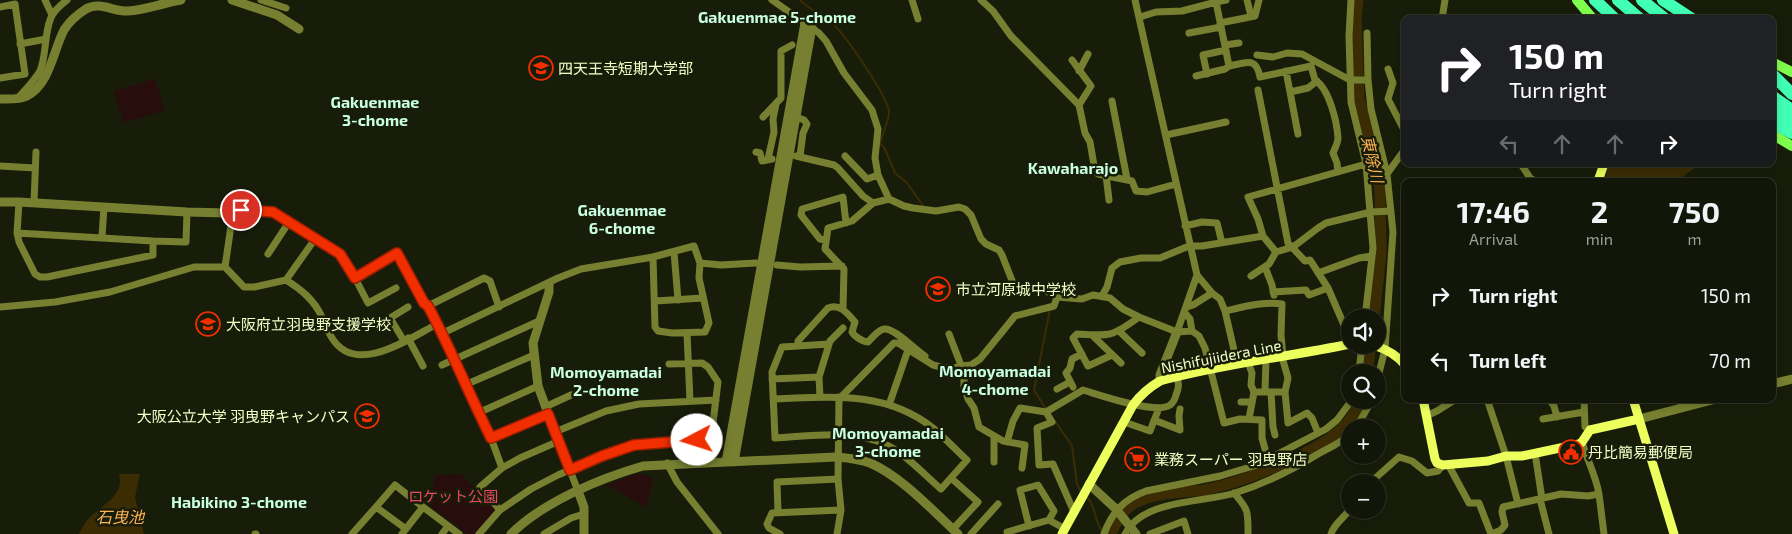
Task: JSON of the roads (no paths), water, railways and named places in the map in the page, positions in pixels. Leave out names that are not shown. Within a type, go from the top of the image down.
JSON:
[{"type":"highway","points":[[1595,0],[1611,15]]},
{"type":"highway","points":[[1618,0],[1635,15]]},
{"type":"highway","points":[[1642,0],[1660,15]]},
{"type":"highway","points":[[1662,0],[1686,15]]},
{"type":"highway","points":[[1776,75],[1792,83]]},
{"type":"highway","points":[[1776,77],[1792,94]]},
{"type":"highway","points":[[1776,99],[1792,110]]},
{"type":"highway","points":[[1776,112],[1792,121]]},
{"type":"highway","points":[[1776,124],[1792,133]]},
{"type":"main road","points":[[1577,0],[1590,15]]},
{"type":"main road","points":[[1654,15],[1660,7],[1662,0]]},
{"type":"main road","points":[[1670,0],[1692,15]]},
{"type":"main road","points":[[1776,64],[1792,72]]},
{"type":"main road","points":[[1776,136],[1792,146]]},
{"type":"main road","name":"Nishifujiidera Line","points":[[1063,531],[1143,391],[1160,381],[1177,376],[1237,363],[1283,357],[1341,346]]},
{"type":"main road","points":[[1386,351],[1401,360]]},
{"type":"main road","points":[[1424,403],[1435,460],[1446,466],[1488,461],[1506,456],[1522,456],[1582,442],[1590,430],[1639,419]]},
{"type":"main road","points":[[1634,403],[1674,534]]},
{"type":"street","points":[[45,0],[52,15]]},
{"type":"street","points":[[18,98],[40,71],[52,15],[67,0]]},
{"type":"street","points":[[0,99],[26,97],[34,91],[43,80],[51,64],[65,28],[75,17],[88,8],[100,6],[126,11],[181,0]]},
{"type":"street","points":[[232,0],[277,15],[298,29]]},
{"type":"street","points":[[261,0],[286,8]]},
{"type":"street","points":[[772,0],[808,25],[826,41],[844,73],[872,110],[878,129],[875,158],[878,175],[889,199]]},
{"type":"street","points":[[912,0],[918,19]]},
{"type":"street","points":[[981,0],[993,11],[1011,36],[1079,105],[1085,134],[1090,142],[1095,171],[1098,174],[1132,180],[1136,191],[1147,192],[1176,184]]},
{"type":"street","points":[[1135,0],[1197,275],[1220,300],[1225,311],[1237,363]]},
{"type":"street","points":[[1140,17],[1156,12],[1182,11],[1226,0]]},
{"type":"street","points":[[1247,0],[1251,16]]},
{"type":"street","points":[[1189,34],[1255,16],[1259,0]]},
{"type":"street","points":[[1351,0],[1349,36],[1351,102],[1366,164],[1373,248],[1366,309]]},
{"type":"street","points":[[1443,15],[1446,0]]},
{"type":"street","points":[[1216,1],[1229,66]]},
{"type":"street","points":[[0,7],[15,4],[25,74],[0,78]]},
{"type":"street","points":[[730,462],[796,117],[808,25]]},
{"type":"street","points":[[730,462],[786,121],[808,25]]},
{"type":"street","points":[[1367,33],[1371,109],[1387,174],[1389,211],[1393,232],[1391,274],[1386,315]]},
{"type":"street","points":[[20,44],[46,39]]},
{"type":"street","points":[[1207,74],[1202,55],[1239,43]]},
{"type":"street","points":[[763,117],[781,98],[781,50],[792,45]]},
{"type":"street","points":[[1080,71],[1088,54]]},
{"type":"street","points":[[1257,54],[1273,57],[1287,54],[1302,54],[1312,63],[1350,80],[1368,80]]},
{"type":"street","points":[[1072,60],[1091,86],[1079,105]]},
{"type":"street","points":[[1196,76],[1249,62],[1258,66],[1260,77],[1312,63]]},
{"type":"street","points":[[1312,63],[1315,80],[1319,82],[1330,100],[1339,140],[1333,153],[1338,172]]},
{"type":"street","points":[[1388,68],[1393,83],[1388,99],[1401,124]]},
{"type":"street","points":[[1286,71],[1298,134]]},
{"type":"street","points":[[1290,92],[1308,88],[1316,81]]},
{"type":"street","points":[[1258,90],[1288,243],[1305,261],[1310,260],[1328,288],[1341,318]]},
{"type":"street","points":[[1112,101],[1128,179]]},
{"type":"street","points":[[756,152],[760,154],[762,161],[770,159],[776,104]]},
{"type":"street","points":[[796,117],[804,120],[807,124],[798,156],[834,165],[864,196],[873,202]]},
{"type":"street","points":[[773,119],[786,121]]},
{"type":"street","points":[[1166,135],[1226,122]]},
{"type":"street","points":[[34,203],[36,152]]},
{"type":"street","points":[[1387,174],[1401,155]]},
{"type":"street","points":[[845,156],[867,179],[878,175]]},
{"type":"street","points":[[1276,252],[1263,236],[1248,197],[1366,164]]},
{"type":"street","points":[[0,166],[35,168]]},
{"type":"street","points":[[1522,167],[1530,178]]},
{"type":"street","points":[[1106,175],[1109,200]]},
{"type":"street","points":[[825,240],[820,239],[801,215],[802,209],[843,197],[846,223]]},
{"type":"street","points":[[844,310],[844,269],[825,249],[828,228],[852,221],[873,202],[889,199],[913,208],[936,211],[959,207],[965,209],[971,215],[981,239],[986,244],[999,250],[1002,254],[1014,283],[1018,286],[1044,290],[1058,297],[1082,299],[1093,294],[1110,298],[1123,309],[1139,317],[1178,332],[1192,331],[1199,336],[1205,348],[1224,423],[1240,419],[1262,420],[1262,438],[1268,460]]},
{"type":"street","points":[[0,202],[188,212],[226,213],[254,210],[273,212],[340,254],[368,303],[396,288]]},
{"type":"street","points":[[19,202],[17,233],[19,242],[35,274],[40,277],[153,255],[154,241]]},
{"type":"street","points":[[102,237],[104,207]]},
{"type":"street","points":[[1252,276],[1265,267],[1276,252],[1293,247],[1326,223],[1371,212],[1389,211]]},
{"type":"street","points":[[17,233],[186,242],[188,212]]},
{"type":"street","points":[[225,267],[233,212]]},
{"type":"street","points":[[268,254],[289,222]]},
{"type":"street","points":[[1185,226],[1202,222],[1217,223],[1222,243]]},
{"type":"street","points":[[1102,296],[1107,287],[1112,268],[1120,262],[1141,258],[1160,258],[1189,246],[1202,246],[1263,236]]},
{"type":"street","points":[[0,307],[55,302],[110,292],[194,267],[225,267],[244,287],[254,287],[286,280],[316,238]]},
{"type":"street","points":[[443,333],[558,278],[581,269],[653,257],[694,246],[700,263],[699,278],[709,323],[705,332],[672,333],[658,331],[655,327],[653,257]]},
{"type":"street","points":[[674,252],[678,300]]},
{"type":"street","points":[[355,278],[397,253],[424,303],[428,306],[443,333],[465,385],[491,438],[502,468]]},
{"type":"street","points":[[1318,273],[1359,258],[1372,256]]},
{"type":"street","points":[[700,263],[721,265],[756,263]]},
{"type":"street","points":[[777,265],[800,268],[842,266]]},
{"type":"street","points":[[1265,267],[1275,303]]},
{"type":"street","points":[[1160,381],[1160,375],[1178,332],[1197,275]]},
{"type":"street","points":[[428,306],[484,278],[490,281],[500,307]]},
{"type":"street","points":[[286,280],[315,302],[331,338],[336,344],[346,351],[357,355],[367,355],[383,351],[437,324]]},
{"type":"street","points":[[548,284],[549,292],[533,343],[538,386],[584,507],[584,534]]},
{"type":"street","points":[[1273,292],[1306,290],[1310,295],[1328,288]]},
{"type":"street","points":[[1186,310],[1212,293]]},
{"type":"street","points":[[837,534],[840,510],[837,457],[840,397],[894,343],[898,343],[933,365],[944,368],[971,364],[980,359],[1015,316],[1054,306],[1058,297]]},
{"type":"street","points":[[655,301],[703,298]]},
{"type":"street","points":[[1225,311],[1275,303],[1282,304],[1281,334],[1283,357],[1288,378],[1285,392],[1288,423],[1307,414],[1312,418],[1318,433]]},
{"type":"street","points":[[798,346],[798,341],[832,306],[844,310],[855,322],[853,335],[865,342],[868,342],[881,330],[888,329],[922,354],[942,364],[959,367]]},
{"type":"street","points":[[382,322],[408,307]]},
{"type":"street","points":[[1186,310],[1192,331]]},
{"type":"street","points":[[1112,354],[1088,366],[1073,338],[1077,334],[1102,336],[1119,331],[1139,317]]},
{"type":"street","points":[[390,318],[406,339],[422,366]]},
{"type":"street","points":[[442,365],[539,321]]},
{"type":"street","points":[[820,397],[819,377],[829,344],[843,328]]},
{"type":"street","points":[[1119,331],[1142,353]]},
{"type":"street","points":[[687,333],[690,401]]},
{"type":"street","points":[[949,334],[959,367],[964,373],[964,386],[968,399],[974,408],[978,427],[994,437],[1024,445],[1022,468]]},
{"type":"street","points":[[1093,336],[1120,363]]},
{"type":"street","points":[[773,399],[859,398],[889,405],[932,427],[967,460],[941,489],[897,451],[882,442],[855,435],[775,438],[773,399],[772,379],[772,372],[782,347],[829,344]]},
{"type":"street","points":[[889,405],[908,350]]},
{"type":"street","points":[[1058,389],[1072,384],[1066,373],[1070,368],[1072,359],[1082,354]]},
{"type":"street","points":[[465,385],[534,355]]},
{"type":"street","points":[[1266,359],[1268,392],[1276,435]]},
{"type":"street","points":[[1248,362],[1252,373],[1251,385],[1254,392],[1249,419]]},
{"type":"street","points":[[479,534],[500,510],[531,489],[602,456],[634,445],[711,439],[718,382],[708,366],[702,363],[669,364]]},
{"type":"street","points":[[1007,442],[1013,421],[1020,408],[1046,412],[1082,390],[1134,405],[1159,408],[1171,404],[1175,399],[1180,385],[1177,376]]},
{"type":"street","points":[[772,379],[819,377]]},
{"type":"street","points":[[1776,383],[1792,379]]},
{"type":"street","points":[[478,413],[538,386]]},
{"type":"street","points":[[1254,392],[1285,392]]},
{"type":"street","points":[[491,438],[547,410],[570,395]]},
{"type":"street","points":[[500,510],[480,487],[502,468],[557,436],[606,411],[639,404],[716,400]]},
{"type":"street","points":[[1241,402],[1252,402]]},
{"type":"street","points":[[1426,416],[1437,412],[1450,403]]},
{"type":"street","points":[[1487,403],[1506,456],[1518,504]]},
{"type":"street","points":[[1552,403],[1557,417]]},
{"type":"street","points":[[1584,403],[1585,427],[1590,430]]},
{"type":"street","points":[[1639,419],[1701,403]]},
{"type":"street","points":[[1124,422],[1150,431],[1159,408]]},
{"type":"street","points":[[1154,420],[1180,430],[1180,409]]},
{"type":"street","points":[[1104,534],[1116,509],[1126,500],[1146,491],[1239,471],[1268,460],[1318,433],[1337,420],[1345,409]]},
{"type":"street","points":[[1046,412],[1052,422],[1037,428],[1039,465],[1053,464],[1074,512]]},
{"type":"street","points":[[1543,419],[1584,412]]},
{"type":"street","points":[[994,437],[994,462]]},
{"type":"street","points":[[1127,530],[1138,518],[1151,511],[1180,503],[1234,493],[1261,484],[1341,442]]},
{"type":"street","points":[[1582,442],[1600,494],[1604,534]]},
{"type":"street","points":[[1535,453],[1541,499],[1549,534]]},
{"type":"street","points":[[512,534],[530,518],[548,506],[578,491],[628,470],[643,466],[667,463],[837,457],[868,462],[881,468],[894,477],[956,532],[978,502],[951,478]]},
{"type":"street","points":[[1380,474],[1399,457],[1412,461],[1427,473],[1446,466],[1469,503],[1479,503],[1492,534],[1501,532],[1505,525],[1503,508],[1561,494],[1588,496],[1600,494]]},
{"type":"street","points":[[667,463],[677,482],[718,534]]},
{"type":"street","points":[[778,512],[777,482],[838,479]]},
{"type":"street","points":[[365,534],[354,531],[395,485],[459,534]]},
{"type":"street","points":[[1007,532],[1029,526],[1049,520],[1054,511],[1038,485],[1020,490],[1029,526]]},
{"type":"street","points":[[1085,490],[1116,509],[1127,530],[1136,534]]},
{"type":"street","points":[[1234,493],[1246,507],[1248,513],[1248,534]]},
{"type":"street","points":[[971,534],[998,504]]},
{"type":"street","points":[[376,507],[404,531],[423,507]]},
{"type":"street","points":[[780,534],[769,528],[768,524],[772,513],[840,510]]},
{"type":"street","points":[[544,534],[571,518],[584,514]]},
{"type":"street","points":[[1330,534],[1332,529],[1343,519]]},
{"type":"street","points":[[1049,520],[1063,531]]},
{"type":"street","points":[[1150,534],[1168,531],[1184,521],[1188,534]]},
{"type":"street","points":[[442,534],[448,526]]},
{"type":"water","points":[[1608,167],[1696,167],[1681,178],[1605,178]]},
{"type":"water","name":"石曳池","points":[[119,474],[140,474],[135,497],[144,534],[79,534],[88,519],[110,501],[117,492],[120,481]]},
{"type":"waterway","points":[[800,0],[840,31],[874,80],[887,103],[889,111],[880,144],[884,147],[895,173],[907,183],[924,207]]},
{"type":"waterway","name":"東除川","points":[[1358,0],[1356,19],[1359,98],[1378,173],[1380,193],[1381,254],[1375,309]]},
{"type":"waterway","points":[[1046,409],[1034,390],[1050,309]]},
{"type":"waterway","name":"東除川","points":[[1368,364],[1370,354]]},
{"type":"waterway","name":"東除川","points":[[1111,534],[1124,511],[1132,505],[1161,495],[1204,490],[1239,481],[1280,465],[1320,445],[1347,423],[1356,409]]},
{"type":"waterway","points":[[1055,421],[1072,446],[1077,484],[1081,492]]},
{"type":"waterway","points":[[1087,497],[1103,532]]},
{"type":"place","name":"四天王寺短期大学部","points":[[541,68]]},
{"type":"place","name":"市立河原城中学校","points":[[938,289]]},
{"type":"place","name":"大阪府立羽曳野支援学校","points":[[208,324]]},
{"type":"place","name":"大阪公立大学 羽曳野キャンパス","points":[[367,416]]},
{"type":"place","name":"丹比簡易郵便局","points":[[1571,452]]},
{"type":"place","name":"業務スーパー 羽曳野店","points":[[1137,459]]},
{"type":"district","name":"Gakuenmae 5-chome","points":[[777,16]]},
{"type":"district","name":"Gakuenmae 3-chome","points":[[375,110]]},
{"type":"district","name":"Kawaharajo","points":[[1073,167]]},
{"type":"district","name":"Gakuenmae 6-chome","points":[[622,218]]},
{"type":"district","name":"Momoyamadai 4-chome","points":[[995,379]]},
{"type":"district","name":"Momoyamadai 2-chome","points":[[606,380]]},
{"type":"district","name":"Momoyamadai 3-chome","points":[[888,441]]},
{"type":"district","name":"Habikino 3-chome","points":[[239,501]]},
{"type":"park label","name":"ロケット公園","points":[[453,496]]}]
